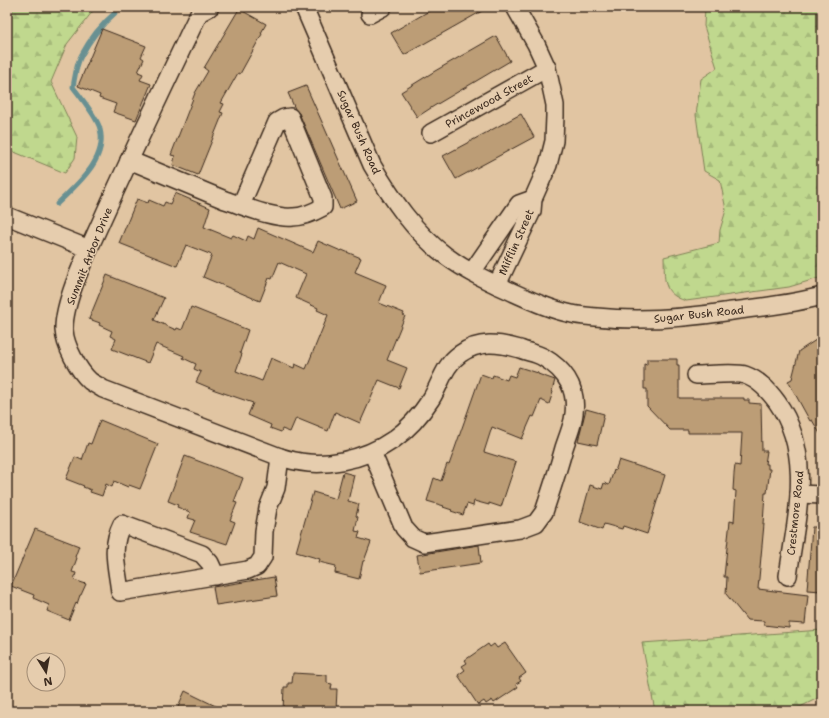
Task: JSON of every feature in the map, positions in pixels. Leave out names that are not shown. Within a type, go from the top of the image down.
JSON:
[{"type":"street","name":"Sugar Bush Road","points":[[304,7],[372,165],[385,187],[412,224],[428,241],[446,256],[472,272],[525,298],[573,315],[609,318],[682,318],[762,307],[822,296]]},
{"type":"street","name":"Mifflin Street","points":[[497,285],[532,211],[533,199],[548,165],[554,141],[555,105],[547,68],[536,44],[515,7]]},
{"type":"street","name":"Summit Arbor Drive","points":[[202,9],[129,160],[89,249],[71,295],[66,313],[64,331],[69,348],[78,365],[90,380],[103,389],[280,457],[310,463],[329,463],[352,459],[372,452],[390,443],[407,430],[420,415],[432,397],[446,368],[459,354],[477,345],[497,343],[542,356],[560,369],[572,387],[575,402],[573,420],[544,512],[536,523],[520,529],[424,543],[413,538],[404,528],[372,452]]},
{"type":"street","name":"Princewood Street","points":[[432,133],[547,68]]},
{"type":"street","points":[[129,160],[225,200],[272,215],[293,218],[323,207],[323,198],[290,117],[284,118],[277,122],[241,205]]},
{"type":"street","name":"Mifflin Street","points":[[472,272],[519,204],[533,199]]},
{"type":"street","points":[[7,216],[89,249]]},
{"type":"street","name":"Crestmore Road","points":[[696,375],[743,374],[758,381],[770,393],[782,409],[798,450],[800,479],[788,576]]},
{"type":"street","points":[[216,576],[210,563],[202,554],[122,524],[115,544],[120,592],[216,576],[248,570],[257,566],[263,557],[264,531],[268,508],[276,488],[280,457]]},
{"type":"street","points":[[799,494],[822,495]]},
{"type":"green space","points":[[17,7],[96,7],[67,44],[51,82],[77,137],[75,158],[65,173],[7,149],[7,19],[9,12]]},
{"type":"green space","points":[[705,7],[822,7],[822,277],[789,287],[686,301],[672,294],[668,289],[665,278],[664,257],[719,243],[720,230],[726,210],[720,180],[704,171],[696,115],[701,79],[717,68],[704,26]]},
{"type":"green space","points":[[822,630],[822,696],[792,711],[655,711],[642,643]]},
{"type":"building","points":[[436,7],[489,7],[404,55],[391,33]]},
{"type":"building","points":[[239,9],[266,24],[240,74],[238,73],[221,103],[224,104],[220,112],[223,113],[198,175],[173,165],[175,156],[171,155],[195,93],[208,71],[204,68]]},
{"type":"building","points":[[102,29],[146,46],[141,57],[144,59],[138,72],[143,74],[140,80],[151,84],[136,120],[113,112],[116,104],[99,98],[100,95],[78,86]]},
{"type":"building","points":[[496,36],[510,61],[417,117],[401,92]]},
{"type":"building","points":[[306,86],[357,201],[340,209],[299,113],[295,109],[288,93]]},
{"type":"building","points":[[521,114],[534,137],[456,179],[443,156]]},
{"type":"building","points":[[175,193],[210,208],[204,227],[231,238],[233,235],[246,241],[248,236],[254,239],[258,228],[313,252],[318,241],[361,258],[355,272],[386,285],[379,303],[404,313],[403,315],[405,316],[387,360],[407,368],[399,388],[379,380],[360,423],[335,412],[328,431],[296,418],[290,432],[282,429],[281,432],[270,428],[271,425],[248,415],[253,403],[196,382],[201,372],[194,369],[196,364],[183,358],[184,356],[156,344],[148,363],[112,349],[116,339],[110,336],[112,331],[99,325],[100,323],[89,319],[107,275],[164,298],[154,320],[176,330],[177,328],[182,330],[191,307],[248,330],[240,353],[242,354],[236,371],[262,381],[271,358],[294,368],[295,364],[306,369],[328,315],[317,310],[318,308],[296,298],[306,274],[279,262],[272,279],[269,278],[260,301],[203,277],[212,255],[186,245],[177,266],[119,243],[137,199],[148,203],[149,200],[163,206],[165,202],[170,204]]},
{"type":"building","points":[[822,336],[822,437],[812,420],[810,421],[788,381],[792,379],[799,351]]},
{"type":"building","points":[[647,359],[677,359],[677,365],[679,365],[679,398],[744,398],[744,400],[749,400],[749,403],[761,404],[762,451],[767,451],[765,464],[768,464],[768,469],[770,469],[767,493],[765,493],[764,524],[758,589],[808,595],[805,624],[789,623],[789,628],[764,625],[764,621],[747,620],[726,594],[727,577],[724,577],[730,521],[734,522],[736,491],[733,490],[734,474],[735,465],[740,466],[742,433],[688,433],[688,430],[670,430],[647,406],[647,389],[644,389],[644,364],[647,365]]},
{"type":"building","points":[[519,367],[555,380],[549,404],[541,400],[522,439],[492,427],[484,452],[516,462],[501,507],[489,503],[489,505],[474,501],[473,506],[467,504],[463,515],[451,511],[452,510],[443,507],[444,506],[427,501],[434,478],[441,481],[447,464],[449,465],[481,374],[492,378],[493,375],[507,380],[509,375],[515,377]]},
{"type":"building","points":[[586,409],[604,414],[597,445],[578,441]]},
{"type":"building","points":[[100,420],[158,444],[140,489],[129,485],[128,487],[114,481],[112,487],[106,484],[102,496],[90,492],[91,490],[83,487],[84,486],[66,479],[75,457],[82,460],[88,443],[91,444]]},
{"type":"building","points":[[185,456],[243,478],[234,502],[237,503],[230,520],[235,522],[227,544],[190,532],[195,520],[188,518],[190,512],[177,507],[178,505],[168,501]]},
{"type":"building","points":[[619,460],[665,475],[647,534],[623,526],[622,529],[604,524],[602,530],[580,522],[590,485],[602,489],[604,483],[609,485]]},
{"type":"building","points":[[343,472],[354,475],[348,501],[359,504],[356,516],[358,517],[355,531],[360,532],[358,538],[371,542],[363,561],[359,579],[335,573],[336,566],[319,562],[320,559],[296,552],[313,492],[336,499]]},
{"type":"building","points":[[812,527],[822,527],[822,591],[807,590]]},
{"type":"building","points":[[35,529],[79,546],[72,572],[76,573],[74,580],[86,584],[69,620],[47,611],[49,605],[33,598],[34,595],[11,586]]},
{"type":"building","points":[[479,545],[481,563],[420,572],[417,555]]},
{"type":"building","points":[[274,577],[277,596],[216,605],[213,587]]},
{"type":"building","points":[[505,643],[526,673],[519,678],[521,681],[516,684],[518,687],[494,703],[492,700],[486,704],[484,701],[478,705],[458,675],[465,670],[462,666],[467,663],[465,660],[488,644],[490,647],[494,644],[497,648]]},
{"type":"building","points":[[293,673],[327,675],[327,683],[332,684],[331,689],[337,689],[336,711],[283,711],[284,687],[288,687],[288,683],[292,683]]},
{"type":"building","points":[[185,691],[197,697],[226,711],[176,711]]},
{"type":"waterway","points":[[57,204],[89,171],[99,151],[101,140],[99,125],[73,87],[81,56],[96,33],[115,13],[116,7]]}]
